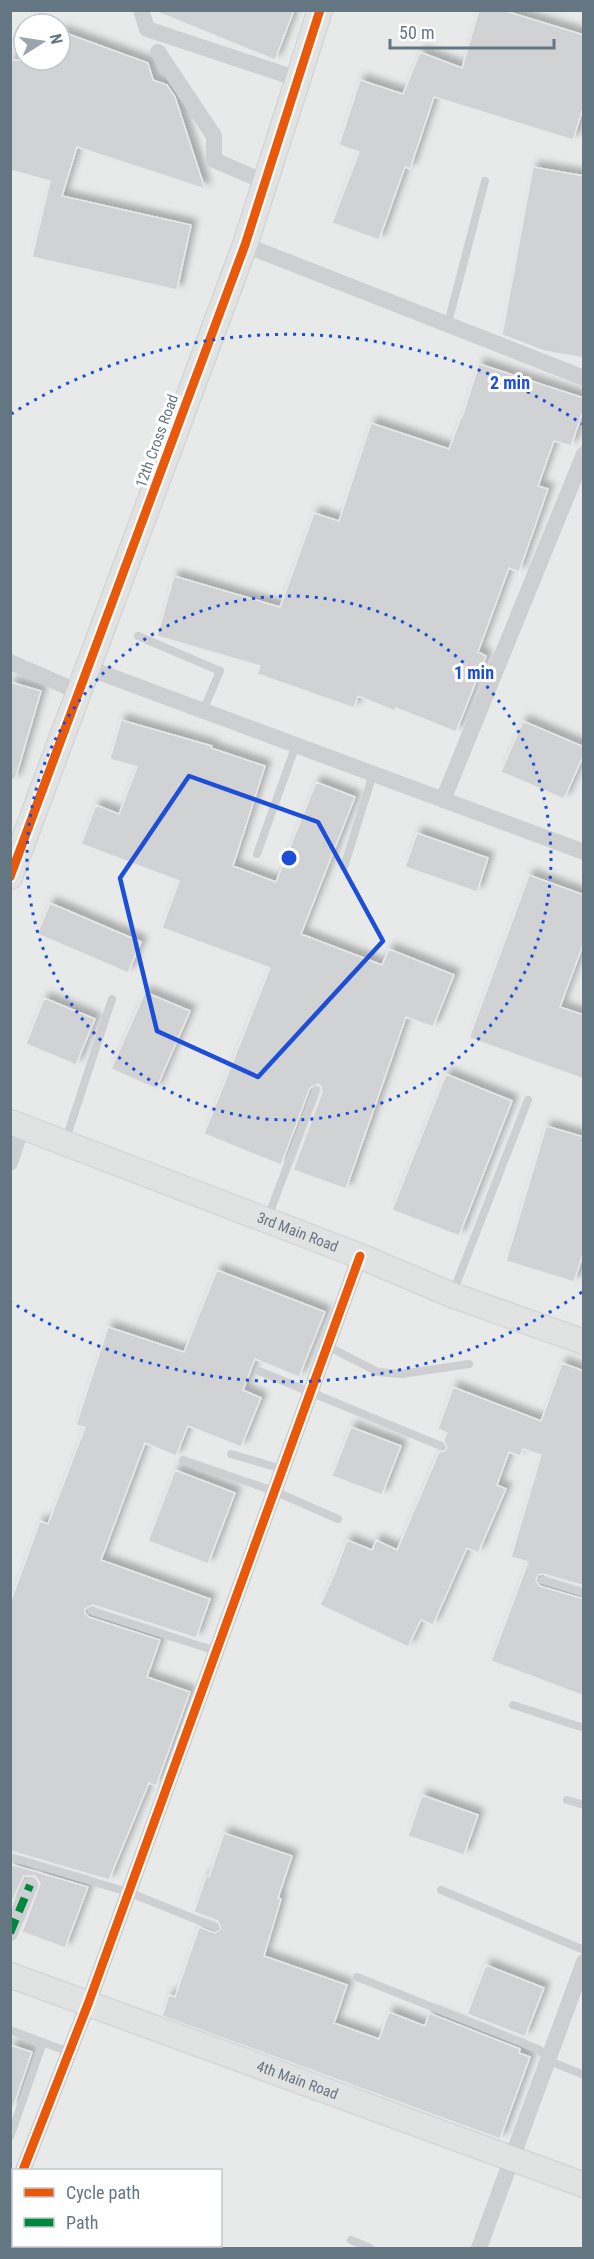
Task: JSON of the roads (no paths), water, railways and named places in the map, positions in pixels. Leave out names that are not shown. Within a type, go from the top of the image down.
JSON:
[{"type":"street","points":[[141,10],[147,29],[298,79]]},
{"type":"street","name":"12th Cross Road","points":[[10,877],[245,245],[320,10]]},
{"type":"street","points":[[158,52],[214,136],[214,160],[265,182]]},
{"type":"street","points":[[245,245],[584,378]]},
{"type":"street","points":[[443,800],[584,454]]},
{"type":"street","points":[[10,662],[79,692]]},
{"type":"street","points":[[88,668],[584,852]]},
{"type":"street","points":[[10,1163],[16,1124]]},
{"type":"street","name":"3rd Main Road","points":[[16,1124],[360,1256],[452,1295],[584,1342]]},
{"type":"street","points":[[23,2169],[88,2004],[360,1256]]},
{"type":"street","points":[[10,1933],[30,1885]]},
{"type":"street","points":[[479,2248],[584,1962]]},
{"type":"street","name":"4th Main Road","points":[[10,1975],[584,2185]]},
{"type":"lane","points":[[448,323],[484,182]]},
{"type":"lane","points":[[138,636],[220,671],[203,711]]},
{"type":"lane","points":[[257,854],[296,745]]},
{"type":"lane","points":[[344,867],[373,774]]},
{"type":"lane","points":[[65,1142],[112,999]]},
{"type":"lane","points":[[267,1221],[316,1090]]},
{"type":"lane","points":[[452,1295],[528,1100]]},
{"type":"lane","points":[[327,1346],[378,1372],[402,1374],[469,1364]]},
{"type":"lane","points":[[259,1371],[441,1446]]},
{"type":"lane","points":[[231,1454],[282,1469]]},
{"type":"lane","points":[[183,1460],[274,1491],[338,1518]]},
{"type":"lane","points":[[542,1580],[584,1593]]},
{"type":"lane","points":[[91,1611],[216,1651]]},
{"type":"lane","points":[[513,1705],[584,1728]]},
{"type":"lane","points":[[567,1800],[584,1805]]},
{"type":"lane","points":[[10,1857],[128,1892],[215,1927]]},
{"type":"lane","points":[[441,1890],[584,1950]]},
{"type":"lane","points":[[357,1977],[540,2050],[547,2060],[584,2075]]},
{"type":"lane","points":[[10,2030],[69,2052]]},
{"type":"lane","points":[[10,2137],[43,2042]]},
{"type":"lane","points":[[351,2240],[370,2248]]}]
